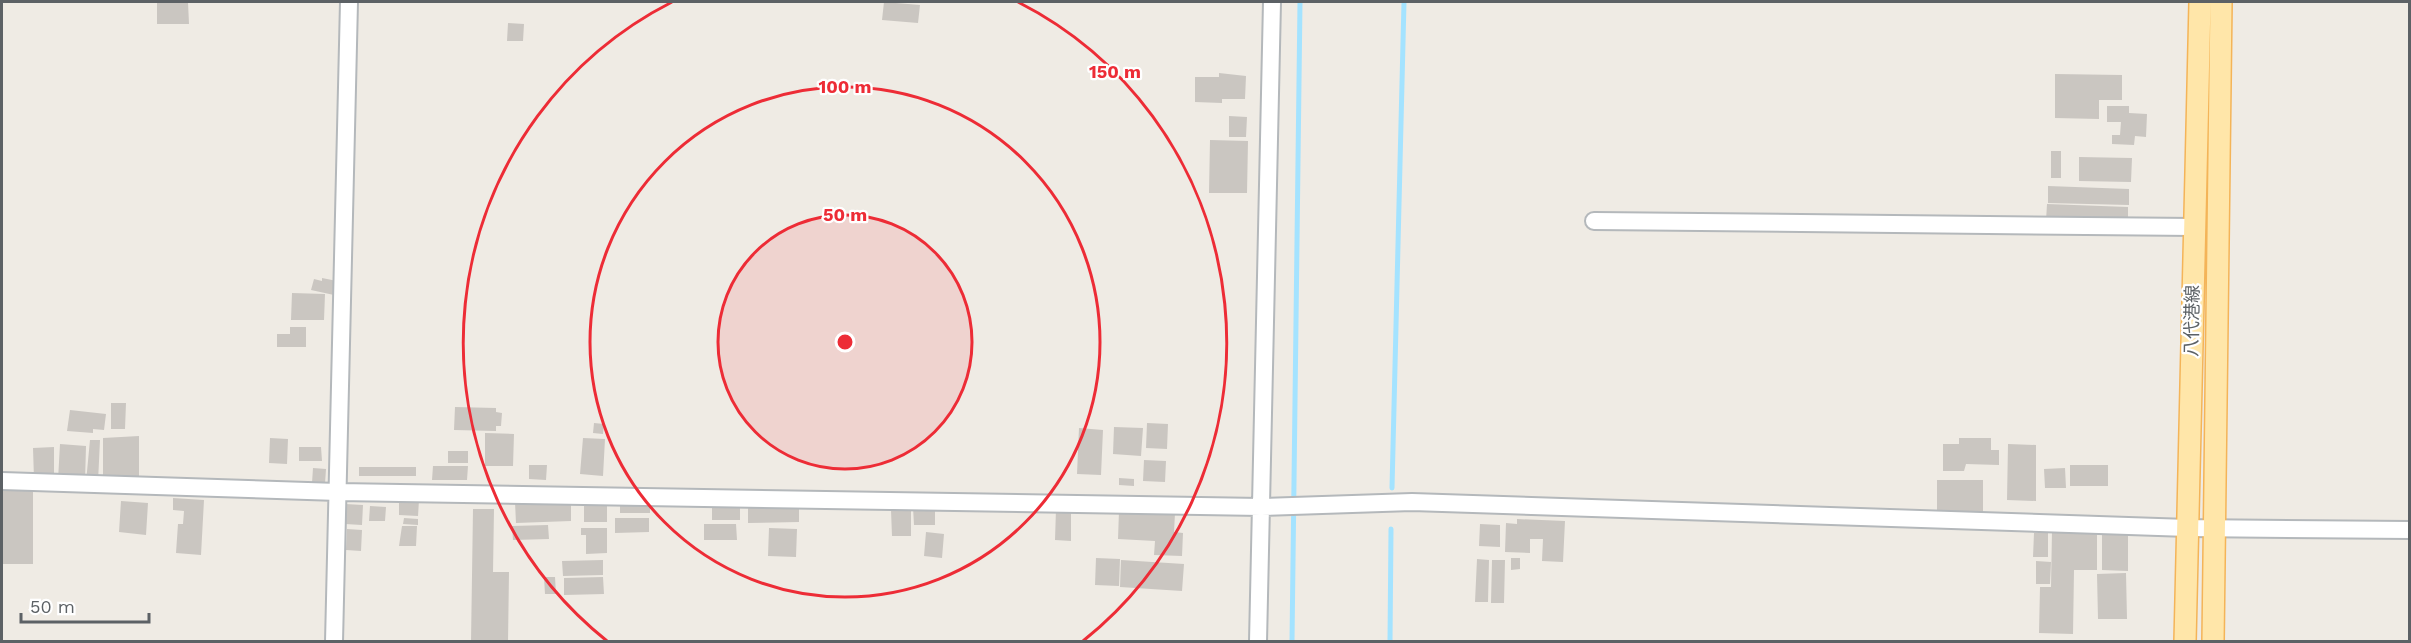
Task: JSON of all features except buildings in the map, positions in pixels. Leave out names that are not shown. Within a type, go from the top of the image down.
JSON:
[{"type":"main road","name":"八代港線","points":[[2186,642],[2200,2]]},
{"type":"main road","name":"八代港線","points":[[2212,642],[2221,2]]},
{"type":"street","points":[[334,642],[350,2]]},
{"type":"street","points":[[1258,642],[1272,2]]},
{"type":"street","points":[[1594,221],[2194,227]]},
{"type":"street","points":[[2,481],[338,492],[1261,507],[1412,502],[2188,528],[2409,530]]},
{"type":"waterway","points":[[1292,642],[1300,2]]},
{"type":"waterway","points":[[1392,488],[1404,2]]},
{"type":"waterway","points":[[1390,642],[1391,529]]}]
